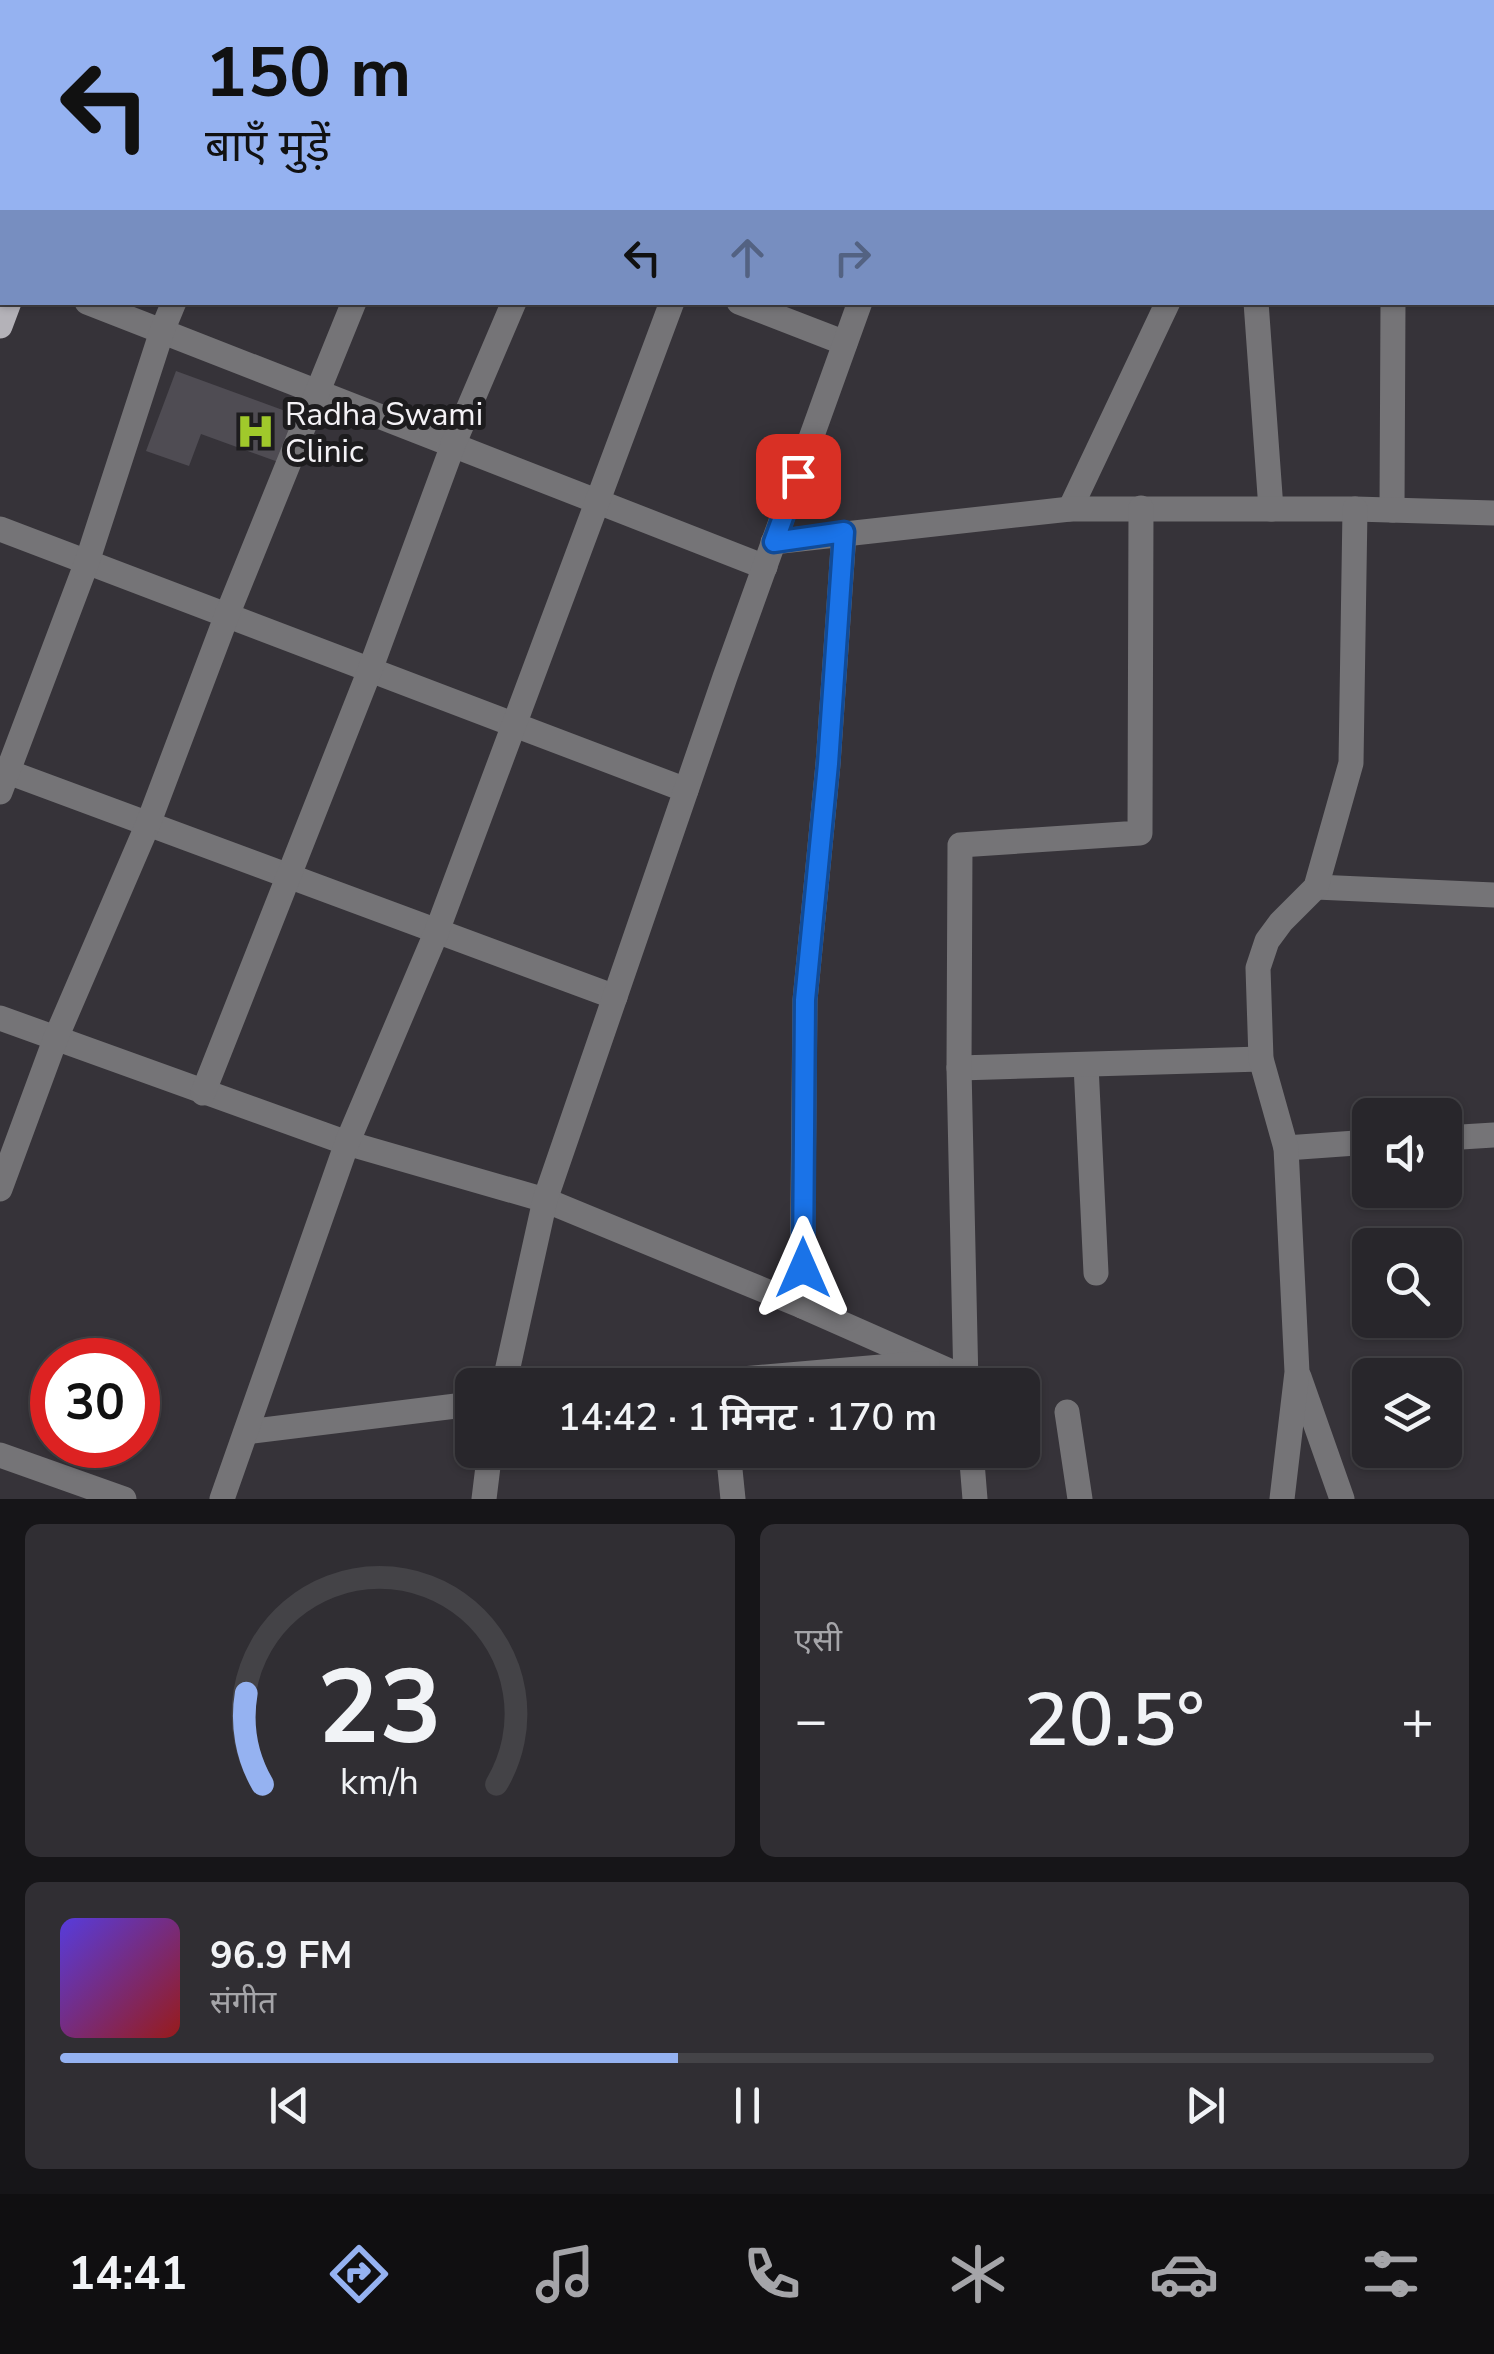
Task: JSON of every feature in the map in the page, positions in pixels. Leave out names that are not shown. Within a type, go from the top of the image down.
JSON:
[{"type":"street","points":[[95,305],[765,567]]},
{"type":"street","points":[[173,305],[87,562],[2,778],[148,824],[615,997]]},
{"type":"street","points":[[0,1189],[55,1040],[148,824],[227,615],[353,305]]},
{"type":"street","points":[[204,1092],[370,670],[453,445],[513,305]]},
{"type":"street","points":[[222,1499],[347,1143],[437,932],[671,305]]},
{"type":"street","points":[[747,305],[846,344]]},
{"type":"street","points":[[508,1368],[545,1200],[859,305]]},
{"type":"street","points":[[1070,509],[1167,305]]},
{"type":"street","points":[[1256,305],[1271,509]]},
{"type":"street","points":[[1392,510],[1393,305]]},
{"type":"street","points":[[966,1368],[959,1068],[960,845],[1140,833],[1141,508]]},
{"type":"street","points":[[774,542],[1070,509],[1494,513]]},
{"type":"street","points":[[1282,1499],[1297,1372],[1286,1148],[1261,1060],[1258,968],[1267,941],[1316,887],[1352,763],[1355,509]]},
{"type":"street","points":[[0,529],[686,790]]},
{"type":"street","points":[[802,1306],[805,1000],[828,764],[844,532]]},
{"type":"street","points":[[1316,887],[1494,894]]},
{"type":"street","points":[[0,1018],[347,1143],[545,1200],[941,1368]]},
{"type":"street","points":[[959,1068],[1261,1060]]},
{"type":"street","points":[[1086,1065],[1096,1273]]},
{"type":"street","points":[[1462,1137],[1494,1135]]},
{"type":"street","points":[[1286,1148],[1352,1143]]},
{"type":"street","points":[[870,1368],[930,1362]]},
{"type":"street","points":[[1297,1372],[1342,1499]]},
{"type":"street","points":[[246,1432],[455,1406]]},
{"type":"street","points":[[1068,1412],[1080,1499]]},
{"type":"street","points":[[0,1455],[124,1499]]},
{"type":"street","points":[[484,1499],[488,1468]]},
{"type":"street","points":[[730,1468],[733,1499]]},
{"type":"street","points":[[973,1468],[976,1499]]},
{"type":"building","points":[[176,371],[299,416],[281,463],[201,434],[189,466],[146,451]]},
{"type":"place","name":"Radha Swami Clinic","points":[[255,432]]},
{"type":"route","points":[[798,476],[774,542],[844,532],[828,764],[805,1000],[803,1268]]}]
